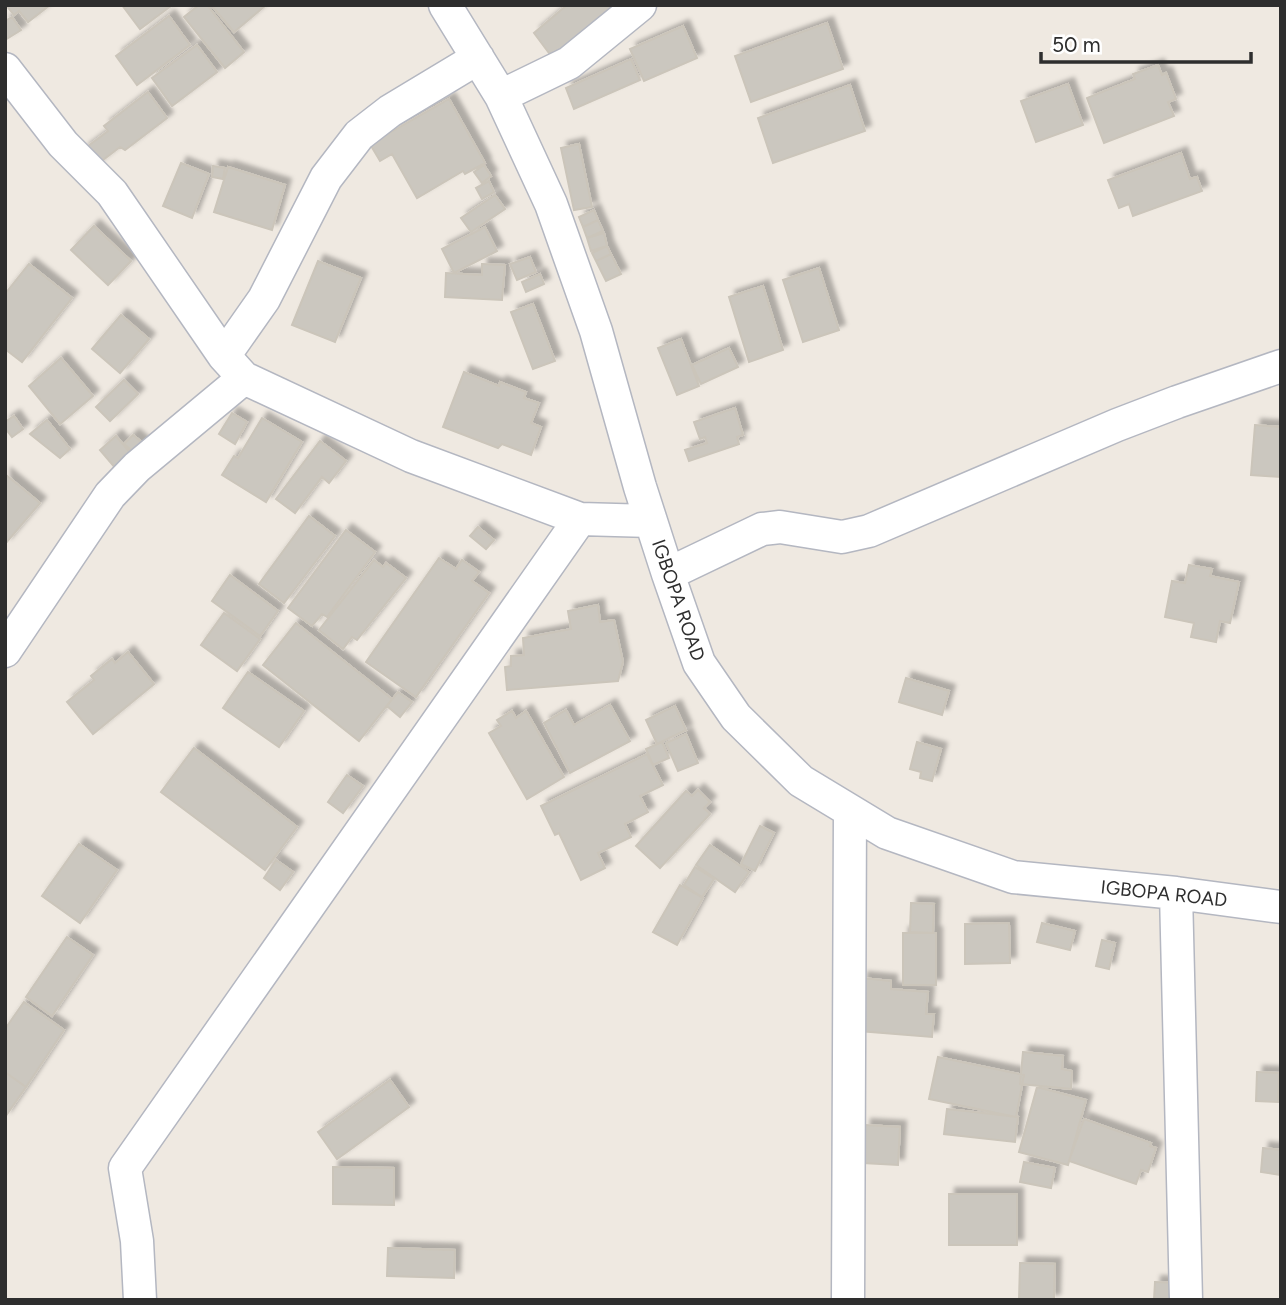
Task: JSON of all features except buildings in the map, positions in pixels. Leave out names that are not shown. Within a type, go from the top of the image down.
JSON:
[{"type":"street","name":"IGBOPA ROAD","points":[[445,5],[501,96],[551,204],[596,331],[651,521],[699,663],[736,717],[801,781],[887,833],[1013,877],[1176,893],[1281,907]]},
{"type":"street","points":[[501,96],[569,62],[640,5]]},
{"type":"street","points":[[5,651],[110,495],[234,367],[264,299],[326,178],[359,135],[390,111],[478,58]]},
{"type":"street","points":[[5,69],[63,144],[112,193],[234,367],[411,456],[580,519],[651,521]]},
{"type":"street","points":[[668,574],[762,529],[780,527],[842,537],[869,531],[1117,425],[1281,366]]},
{"type":"street","points":[[140,1300],[137,1241],[125,1168],[580,519]]},
{"type":"street","points":[[848,1300],[850,811]]},
{"type":"street","points":[[1176,893],[1186,1300]]}]
